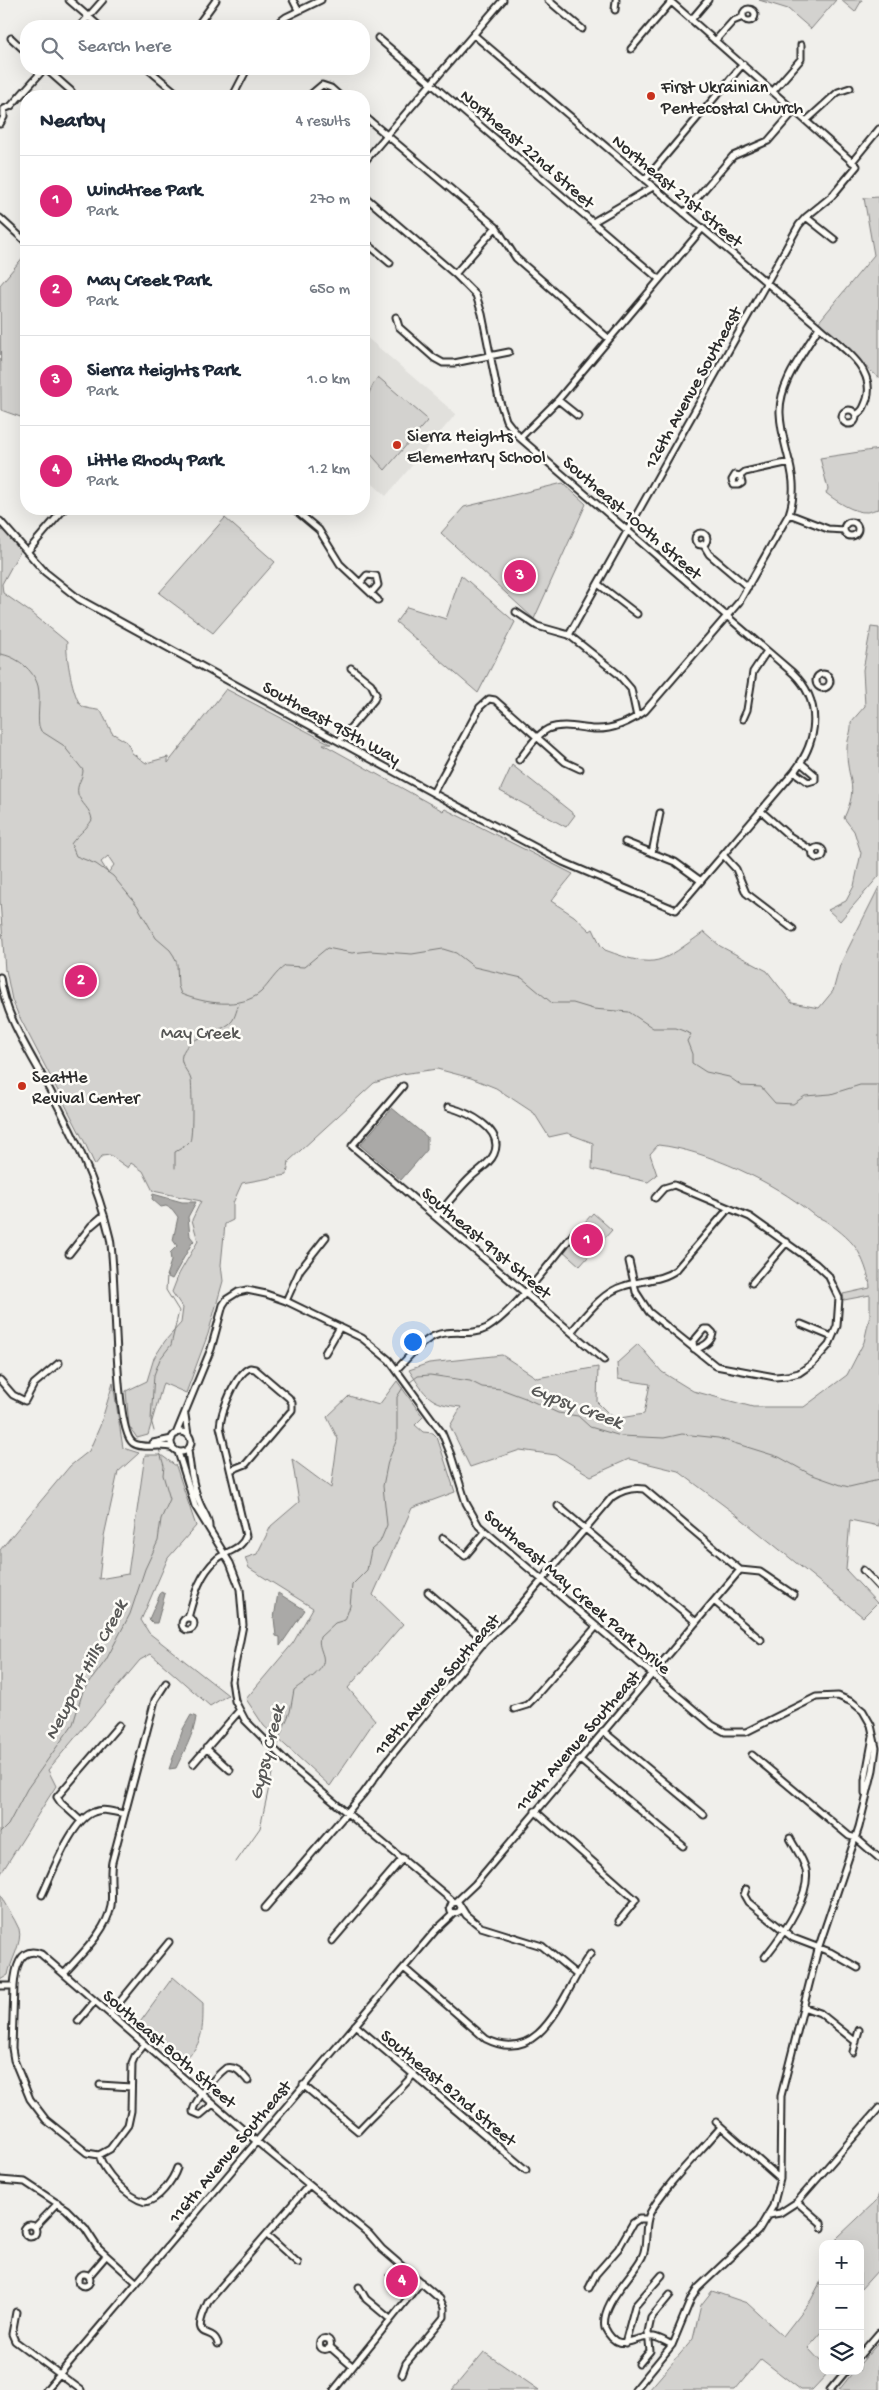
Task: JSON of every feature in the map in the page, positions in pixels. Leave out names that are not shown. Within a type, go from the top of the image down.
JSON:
[{"type":"street","points":[[69,0],[92,20]]},
{"type":"street","points":[[85,20],[103,0]]},
{"type":"street","points":[[202,20],[216,0]]},
{"type":"street","points":[[293,0],[298,10]]},
{"type":"street","points":[[283,20],[298,10],[321,0]]},
{"type":"street","points":[[548,0],[582,29]]},
{"type":"street","points":[[615,10],[616,0]]},
{"type":"street","points":[[692,20],[708,0]]},
{"type":"street","points":[[370,155],[474,35],[500,1]]},
{"type":"street","points":[[631,49],[670,1],[774,90],[852,162],[879,129]]},
{"type":"street","points":[[715,41],[730,24],[743,17]]},
{"type":"street","name":"Northeast 21st Street","points":[[474,35],[820,328],[862,369],[868,380],[868,393],[864,407],[856,415]]},
{"type":"street","points":[[11,38],[20,46]]},
{"type":"street","name":"Northeast 22nd Street","points":[[378,38],[659,279]]},
{"type":"street","points":[[774,90],[801,59],[801,44]]},
{"type":"street","points":[[645,180],[743,64]]},
{"type":"street","points":[[26,90],[39,75]]},
{"type":"street","points":[[52,75],[70,90]]},
{"type":"street","points":[[155,75],[173,90]]},
{"type":"street","points":[[236,90],[244,75]]},
{"type":"street","points":[[316,90],[322,85],[333,90]]},
{"type":"street","points":[[806,121],[838,92],[850,88]]},
{"type":"street","points":[[0,124],[4,117],[2,109],[11,106],[20,96]]},
{"type":"street","points":[[684,213],[732,156],[768,141],[795,110]]},
{"type":"street","points":[[370,121],[496,227],[516,258],[608,338]]},
{"type":"street","name":"126th Avenue Southeast","points":[[569,634],[766,282],[806,217],[832,196],[857,166],[852,162]]},
{"type":"street","points":[[593,222],[653,187]]},
{"type":"street","name":"Southeast 100th Street","points":[[370,201],[468,285],[480,304],[503,412],[520,438],[794,673],[806,689]]},
{"type":"street","points":[[806,217],[835,240]]},
{"type":"street","points":[[0,218],[20,236]]},
{"type":"street","points":[[455,274],[496,227]]},
{"type":"street","points":[[520,438],[558,400],[608,338],[702,229]]},
{"type":"street","points":[[370,245],[390,263]]},
{"type":"street","points":[[396,317],[399,326],[434,358],[443,363],[454,363],[509,352]]},
{"type":"street","points":[[519,760],[537,738],[553,728],[573,726],[604,729],[637,717],[652,705],[728,617],[748,587],[789,514],[795,487],[780,414],[782,394],[788,378],[820,328]]},
{"type":"street","points":[[558,400],[578,416]]},
{"type":"street","points":[[740,476],[745,472],[790,462]]},
{"type":"street","points":[[789,514],[828,529],[844,530]]},
{"type":"street","points":[[27,552],[59,515]]},
{"type":"street","points":[[301,515],[319,530],[340,564],[378,600]]},
{"type":"street","name":"Southeast 95th Way","points":[[0,521],[54,581],[79,599],[563,862],[676,910],[701,881]]},
{"type":"street","points":[[703,544],[709,554],[748,587]]},
{"type":"street","points":[[360,583],[367,575],[376,576],[378,585],[371,593]]},
{"type":"street","points":[[598,584],[637,614]]},
{"type":"street","points":[[516,612],[537,626],[569,634],[627,682],[637,717]]},
{"type":"street","points":[[742,719],[747,710],[753,672],[767,651]]},
{"type":"street","points":[[339,741],[374,700],[375,690],[350,668]]},
{"type":"street","points":[[625,842],[675,862],[701,881],[794,772],[811,746],[815,722],[812,705],[806,689],[816,684]]},
{"type":"street","points":[[433,793],[483,702],[489,699],[494,700],[565,762],[580,769]]},
{"type":"street","points":[[794,772],[808,782],[815,780],[815,775],[801,763]]},
{"type":"street","points":[[761,811],[794,840],[813,851]]},
{"type":"street","points":[[652,853],[660,812]]},
{"type":"street","points":[[723,855],[736,869],[746,893],[793,929]]},
{"type":"street","points":[[0,977],[4,996],[15,1026],[77,1142],[91,1174],[104,1215],[113,1256],[120,1400],[127,1437],[134,1443],[173,1448],[178,1452],[195,1506],[235,1573],[243,1602],[242,1635],[232,1681],[233,1693],[239,1711],[250,1727],[293,1768],[403,1858],[453,1904],[461,1906],[472,1921]]},
{"type":"street","name":"Southeast 91st Street","points":[[403,1086],[352,1146],[604,1360]]},
{"type":"street","points":[[436,1217],[469,1179],[491,1160],[496,1148],[494,1136],[489,1129],[459,1110],[448,1107]]},
{"type":"street","points":[[629,1261],[639,1298],[649,1312],[711,1363],[723,1368],[775,1376],[799,1373],[818,1360],[832,1337],[838,1319],[839,1298],[834,1283],[822,1269],[750,1217],[730,1208],[674,1185],[664,1188],[655,1198]]},
{"type":"street","points":[[571,1332],[608,1295],[623,1286],[666,1276],[676,1270],[730,1208]]},
{"type":"street","points":[[69,1254],[91,1226],[104,1215]]},
{"type":"street","points":[[397,1369],[420,1346],[436,1335],[476,1332],[488,1327],[524,1292],[575,1232]]},
{"type":"street","points":[[286,1301],[300,1270],[326,1237]]},
{"type":"street","points":[[752,1283],[786,1242]]},
{"type":"street","name":"Southeast May Creek Park Drive","points":[[176,1434],[211,1349],[221,1310],[227,1299],[238,1292],[247,1290],[286,1301],[340,1327],[375,1347],[397,1369],[442,1433],[468,1509],[485,1532],[712,1725],[726,1732],[746,1732],[807,1701],[830,1696],[852,1702],[863,1711],[871,1724],[873,1735]]},
{"type":"street","points":[[801,1324],[832,1337]]},
{"type":"street","points":[[325,1353],[340,1327]]},
{"type":"street","points":[[710,1329],[713,1333],[712,1338],[700,1348],[694,1349],[693,1342],[700,1336],[702,1331],[710,1329]]},
{"type":"street","points":[[0,1380],[13,1396],[25,1401],[34,1384],[59,1363]]},
{"type":"street","points":[[188,1618],[201,1578],[211,1565],[244,1543],[246,1536],[220,1427],[221,1419],[239,1375],[250,1368],[262,1375],[289,1398],[292,1403],[292,1410],[246,1464],[231,1470]]},
{"type":"street","name":"Southeast May Creek Park Drive","points":[[185,1412],[188,1435]]},
{"type":"street","points":[[148,1445],[172,1439],[176,1434],[182,1432],[188,1435],[191,1441],[188,1450],[194,1484],[199,1504],[210,1524],[209,1528]]},
{"type":"street","points":[[172,1439],[173,1448]]},
{"type":"street","points":[[178,1452],[188,1450]]},
{"type":"street","name":"118th Avenue Southeast","points":[[264,1908],[363,1794],[384,1765],[485,1641],[510,1618],[584,1528],[612,1497],[619,1492],[635,1488],[644,1489],[740,1570]]},
{"type":"street","points":[[558,1506],[696,1622]]},
{"type":"street","points":[[443,1538],[465,1556],[485,1532]]},
{"type":"street","points":[[740,1570],[760,1572],[794,1596]]},
{"type":"street","name":"116th Avenue Southeast","points":[[435,1931],[455,1913],[460,1911],[461,1906],[475,1884],[534,1811],[740,1570]]},
{"type":"street","points":[[863,1570],[879,1587]]},
{"type":"street","points":[[428,1592],[485,1641]]},
{"type":"street","points":[[714,1601],[761,1640]]},
{"type":"street","points":[[514,1709],[527,1705],[533,1699],[596,1627]]},
{"type":"street","points":[[64,1974],[107,1920],[112,1898],[110,1872],[124,1814],[155,1700],[166,1683]]},
{"type":"street","points":[[193,1764],[239,1711]]},
{"type":"street","points":[[80,1821],[57,1797],[119,1725]]},
{"type":"street","points":[[604,1731],[704,1815]]},
{"type":"street","points":[[635,2390],[672,2345],[691,2299],[698,2288],[758,2231],[768,2215],[780,2179],[780,2103],[818,1949],[856,1838],[865,1796],[876,1770],[876,1748],[873,1735]]},
{"type":"street","points":[[865,1796],[865,1780],[873,1735]]},
{"type":"street","points":[[206,1748],[230,1770]]},
{"type":"street","points":[[752,1755],[849,1836],[856,1838],[879,1858]]},
{"type":"street","points":[[579,1759],[683,1846]]},
{"type":"street","points":[[42,1895],[80,1821],[93,1812],[103,1810],[124,1814]]},
{"type":"street","points":[[534,1811],[636,1900],[619,1921]]},
{"type":"street","points":[[764,1957],[784,1933],[795,1912],[806,1877],[805,1865],[790,1838]]},
{"type":"street","points":[[332,1941],[403,1858]]},
{"type":"street","name":"116th Avenue Southeast","points":[[46,2390],[435,1931],[453,1904],[475,1884]]},
{"type":"street","points":[[746,1889],[744,1895],[748,1902],[784,1933],[800,1942],[835,1954],[858,1968]]},
{"type":"street","points":[[453,1904],[455,1913],[486,1930],[542,1946],[577,1975]]},
{"type":"street","points":[[110,2014],[170,1942]]},
{"type":"street","name":"Southeast 80th Street","points":[[14,1986],[19,1961],[26,1954],[33,1952],[41,1954],[256,2141],[369,2234],[382,2249],[440,2299],[444,2308],[442,2320],[406,2363],[402,2374]]},
{"type":"street","points":[[404,1968],[486,2038],[496,2043],[513,2045],[529,2040],[538,2034],[562,2005],[577,1975],[591,1953]]},
{"type":"street","points":[[0,1986],[14,1986],[12,2048],[14,2060],[30,2099],[46,2120],[82,2151],[99,2155],[110,2149],[128,2125],[131,2110],[133,2059],[144,2044]]},
{"type":"street","points":[[78,2021],[95,2001]]},
{"type":"street","points":[[803,2007],[820,2013],[856,2042]]},
{"type":"street","name":"Southeast 82nd Street","points":[[355,2025],[526,2170]]},
{"type":"street","points":[[853,2052],[859,2030]]},
{"type":"street","points":[[213,2104],[200,2115],[195,2114],[194,2106],[202,2094],[226,2068],[230,2067],[238,2070],[248,2082]]},
{"type":"street","points":[[303,2085],[358,2131],[379,2109],[392,2100],[414,2074]]},
{"type":"street","points":[[100,2085],[131,2087]]},
{"type":"street","points":[[768,2215],[780,2213],[797,2202],[879,2108]]},
{"type":"street","points":[[716,2122],[780,2179]]},
{"type":"street","points":[[672,2345],[655,2337],[625,2343],[610,2336],[604,2324],[616,2292],[644,2253],[647,2219],[660,2198],[721,2127]]},
{"type":"street","points":[[99,2155],[102,2165],[109,2175],[136,2198],[145,2202],[155,2199],[173,2178],[177,2168]]},
{"type":"street","points":[[0,2180],[9,2179],[25,2182],[58,2203],[76,2217],[106,2256],[136,2282]]},
{"type":"street","points":[[218,2344],[216,2339],[202,2331],[200,2326],[200,2319],[208,2302],[309,2185]]},
{"type":"street","points":[[797,2202],[821,2223],[822,2228]]},
{"type":"street","points":[[35,2227],[58,2203]]},
{"type":"street","points":[[589,2288],[596,2274],[618,2249],[633,2224],[639,2220],[647,2219]]},
{"type":"street","points":[[267,2235],[298,2262]]},
{"type":"street","points":[[89,2276],[106,2256]]},
{"type":"street","points":[[625,2343],[636,2306],[662,2275]]},
{"type":"street","points":[[334,2390],[421,2282]]},
{"type":"street","points":[[359,2288],[366,2299],[390,2319]]},
{"type":"street","points":[[639,2364],[650,2351],[651,2318],[670,2295]]},
{"type":"street","points":[[16,2312],[12,2334],[15,2341],[81,2390]]},
{"type":"street","points":[[864,2350],[879,2333]]},
{"type":"street","points":[[330,2347],[352,2366]]},
{"type":"street","points":[[830,2390],[843,2375]]},
{"type":"shaded area","name":"Sierra Heights Elementary School","points":[[370,340],[456,414],[386,496],[370,481]]},
{"type":"shaded area","points":[[392,1108],[427,1137],[427,1150],[401,1180],[360,1145]]},
{"type":"shaded area","points":[[153,1194],[182,1202],[196,1202],[188,1217],[190,1236],[194,1241],[172,1279],[166,1276],[171,1261],[170,1253],[177,1246],[173,1240],[178,1217],[172,1209],[166,1206],[161,1207],[152,1199]]},
{"type":"shaded area","points":[[161,1592],[165,1594],[157,1623],[153,1623],[149,1619]]},
{"type":"shaded area","points":[[278,1593],[305,1610],[280,1646],[280,1637],[276,1636],[274,1618]]},
{"type":"shaded area","points":[[191,1715],[196,1717],[191,1737],[176,1768],[169,1769],[183,1729]]},
{"type":"green space","points":[[759,0],[836,0],[811,29],[788,9]]},
{"type":"green space","points":[[841,0],[862,0],[855,12]]},
{"type":"green space","points":[[879,197],[879,378],[817,324],[874,255],[864,198]]},
{"type":"green space","points":[[20,261],[20,417],[1,410],[0,285]]},
{"type":"green space","points":[[378,377],[426,418],[427,421],[385,470],[370,452],[370,391]]},
{"type":"green space","points":[[879,449],[879,509],[867,512],[857,511],[840,503],[826,493],[828,489],[820,458]]},
{"type":"green space","points":[[563,483],[586,504],[534,619],[441,533],[464,507]]},
{"type":"green space","points":[[225,518],[275,562],[213,633],[159,593]]},
{"type":"green space","name":"May Creek","points":[[0,521],[20,551],[2,584],[3,593],[33,614],[67,642],[70,676],[79,702],[84,707],[101,711],[112,733],[127,742],[132,753],[146,763],[168,757],[168,763],[226,689],[331,744],[323,744],[443,811],[445,809],[573,874],[551,901],[574,916],[590,931],[593,929],[605,950],[637,960],[658,960],[677,951],[704,932],[720,946],[767,971],[792,1003],[819,1008],[833,991],[840,965],[879,887],[879,1526],[850,1520],[846,1570],[877,1603],[863,1617],[738,1516],[678,1471],[629,1459],[591,1476],[556,1455],[520,1450],[470,1467],[450,1426],[461,1407],[442,1404],[429,1397],[409,1370],[429,1363],[502,1355],[537,1378],[598,1367],[597,1402],[614,1419],[644,1414],[650,1384],[618,1379],[617,1363],[638,1344],[662,1372],[693,1391],[753,1407],[804,1407],[847,1375],[864,1342],[870,1315],[870,1295],[844,1300],[843,1294],[870,1288],[870,1283],[861,1256],[856,1248],[837,1229],[796,1201],[739,1169],[697,1153],[658,1145],[650,1154],[657,1175],[648,1182],[592,1169],[593,1143],[567,1133],[549,1137],[534,1113],[496,1088],[471,1078],[437,1069],[402,1074],[374,1083],[289,1161],[287,1175],[242,1183],[233,1203],[233,1220],[225,1224],[221,1265],[223,1281],[208,1334],[186,1393],[163,1383],[148,1435],[137,1438],[129,1426],[126,1391],[147,1381],[154,1358],[165,1341],[181,1323],[183,1308],[172,1292],[179,1274],[198,1241],[192,1220],[201,1201],[153,1191],[143,1171],[131,1163],[128,1168],[110,1155],[102,1156],[95,1165],[12,1000],[5,971],[0,900]],"holes":[[[108,856],[114,865],[108,873],[101,862]]]},
{"type":"green space","points":[[461,575],[515,622],[478,693],[396,622],[407,607],[446,619]]},
{"type":"green space","points":[[871,627],[879,628],[879,876],[840,921],[828,910],[846,901],[854,886],[861,853],[854,831],[844,818],[849,807],[852,789],[847,749],[851,722],[865,706],[863,670]]},
{"type":"green space","points":[[512,765],[575,815],[566,827],[500,791]]},
{"type":"green space","points":[[593,1213],[612,1230],[580,1266],[561,1249]]},
{"type":"green space","points":[[397,1381],[423,1417],[415,1425],[423,1432],[433,1433],[437,1437],[455,1492],[412,1508],[373,1595],[403,1624],[348,1688],[375,1720],[330,1786],[264,1726],[246,1699],[293,1643],[313,1608],[249,1568],[245,1558],[257,1554],[271,1526],[299,1502],[292,1459],[331,1488],[338,1439],[327,1417],[349,1396],[379,1405]]},
{"type":"green space","points":[[113,1383],[123,1448],[139,1453],[118,1472],[104,1536],[99,1579],[128,1574],[145,1455],[161,1455],[176,1466],[196,1526],[168,1558],[141,1620],[149,1633],[228,1695],[210,1706],[151,1654],[140,1660],[48,1770],[56,1786],[0,1875],[0,1550],[70,1466],[89,1451],[100,1426]]},
{"type":"green space","points":[[0,1894],[20,1934],[8,1975],[0,1980]]},
{"type":"green space","points":[[173,1977],[203,2003],[202,2029],[198,2044],[180,2062],[138,2025]]},
{"type":"green space","points":[[879,2194],[879,2269],[864,2286],[864,2240],[837,2240],[837,2238],[876,2201]]},
{"type":"green space","points":[[399,2268],[413,2280],[413,2285],[406,2293],[385,2275]]},
{"type":"green space","points":[[819,2285],[819,2336],[808,2348],[819,2360],[819,2375],[826,2375],[812,2390],[801,2390],[761,2359],[735,2390],[649,2390],[693,2339],[701,2305],[712,2291],[747,2303],[783,2336],[811,2300]]},
{"type":"green space","points":[[879,2342],[879,2390],[839,2390],[851,2375],[864,2375],[864,2359]]},
{"type":"green space","points":[[484,2352],[539,2390],[452,2390]]},
{"type":"waterway","name":"May Creek","points":[[0,654],[18,661],[33,675],[39,691],[39,726],[41,731],[63,745],[83,770],[78,794],[90,813],[92,820],[71,844],[76,856],[96,864],[113,876],[137,905],[156,938],[174,956],[177,964],[178,986],[181,994],[200,1000],[222,1003],[233,1003],[253,998],[285,966],[304,967],[327,948],[352,953],[370,951],[412,954],[443,949],[456,953],[474,967],[522,978],[552,1003],[573,1003],[593,1009],[629,1012],[653,1028],[676,1028],[691,1034],[687,1041],[692,1054],[692,1063],[706,1072],[729,1077],[742,1086],[761,1087],[775,1103],[793,1104],[805,1096],[831,1094],[860,1085],[879,1085]]},
{"type":"waterway","name":"Newport Hills Creek","points":[[175,1168],[175,1152],[190,1141],[192,1130],[191,1080],[183,1065],[182,1055],[190,1044],[223,1028],[231,1022],[239,1004]]},
{"type":"waterway","name":"Newport Hills Creek","points":[[154,1431],[151,1420],[154,1375],[160,1359],[171,1345],[179,1311],[166,1290],[167,1275]]},
{"type":"waterway","name":"Gypsy Creek","points":[[410,1382],[418,1376],[430,1375],[470,1381],[482,1387],[501,1389],[558,1413],[578,1416],[590,1427],[621,1436],[664,1438],[682,1434],[718,1438],[779,1457],[810,1474],[841,1485],[849,1487],[879,1480]]},
{"type":"waterway","name":"Gypsy Creek","points":[[277,1749],[290,1712],[294,1690],[314,1676],[322,1667],[323,1656],[320,1637],[335,1623],[345,1620],[350,1606],[352,1585],[367,1570],[371,1550],[380,1542],[387,1525],[383,1486],[388,1461],[397,1439],[397,1397],[404,1386]]},
{"type":"waterway","name":"Newport Hills Creek","points":[[0,1833],[8,1825],[27,1789],[73,1724],[83,1691],[106,1660],[130,1614],[145,1569],[158,1541],[161,1519],[170,1499],[163,1475],[164,1466],[159,1449]]},
{"type":"waterway","name":"Gypsy Creek","points":[[236,1862],[260,1828],[276,1755]]},
{"type":"place","name":"First Ukrainian Pentecostal Church","points":[[651,96]]},
{"type":"place","name":"Sierra Heights Elementary School","points":[[397,445]]},
{"type":"place","name":"Sierra Heights Park","points":[[520,576]]},
{"type":"place","name":"May Creek Park","points":[[81,981]]},
{"type":"place","name":"Seattle Revival Center","points":[[22,1086]]},
{"type":"place","name":"Windtree Park","points":[[587,1240]]},
{"type":"place","name":"Little Rhody Park","points":[[402,2281]]}]
